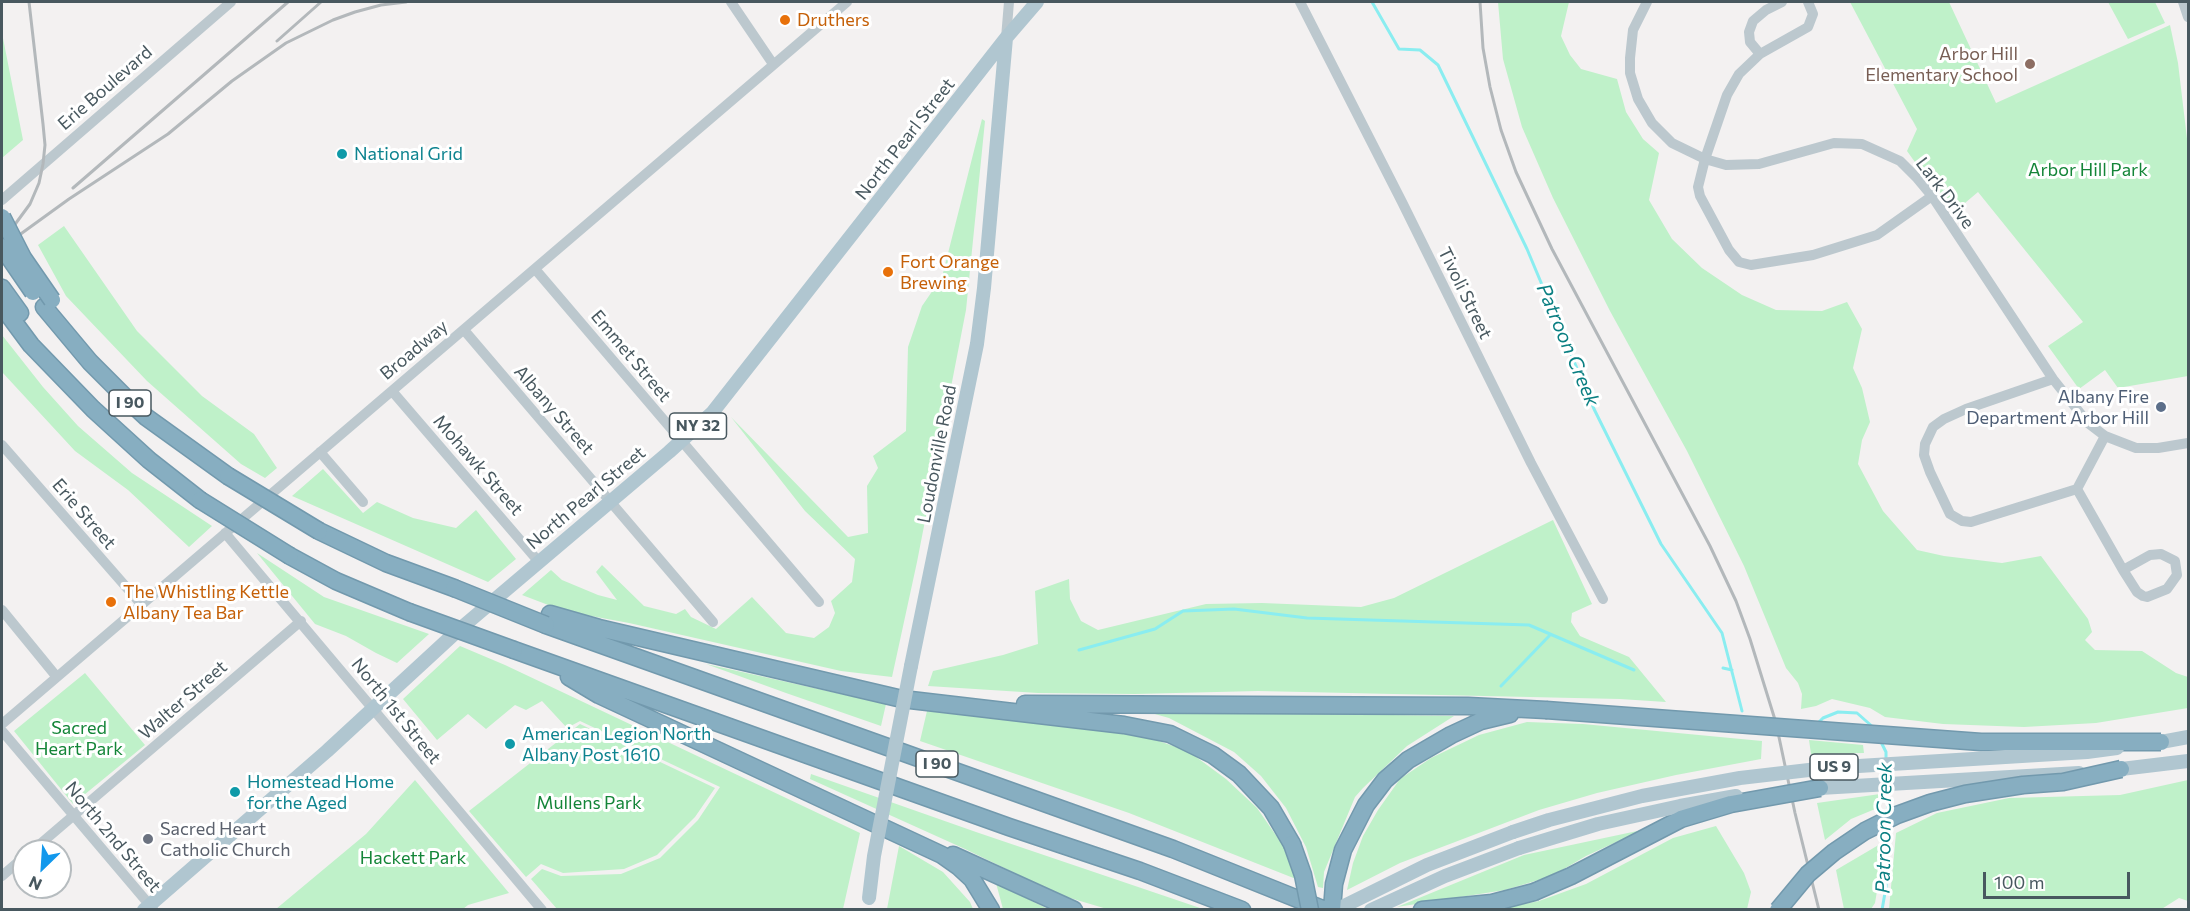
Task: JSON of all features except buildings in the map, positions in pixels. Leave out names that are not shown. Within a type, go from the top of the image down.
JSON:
[{"type":"highway","points":[[2,217],[48,303]]},
{"type":"highway","name":"I 90","points":[[2,247],[48,303],[90,362],[146,417],[228,476],[319,531],[386,563],[1182,852],[1325,909]]},
{"type":"highway","points":[[2,288],[23,326]]},
{"type":"highway","points":[[2,306],[23,326]]},
{"type":"highway","name":"I 90","points":[[23,326],[31,345],[93,409],[149,460],[200,500],[290,556],[336,581],[410,612],[536,658],[1242,909]]},
{"type":"highway","points":[[548,620],[598,628],[821,682],[935,704],[1124,725],[1170,734],[1213,754],[1239,774],[1271,808],[1292,844],[1303,875],[1310,909]]},
{"type":"highway","points":[[536,658],[598,695],[942,855],[959,867],[978,887],[991,909]]},
{"type":"highway","points":[[935,704],[987,702],[1052,705],[1468,706],[1981,742],[2161,742]]},
{"type":"highway","points":[[1334,909],[1338,867],[1351,832],[1366,805],[1385,780],[1408,760],[1481,721],[1512,713],[1546,710]]},
{"type":"highway","points":[[1778,909],[1808,874],[1834,852],[1865,831],[1897,815],[1965,794],[2063,782],[2121,769]]},
{"type":"highway","points":[[1422,909],[1492,903],[1534,892],[1571,876],[1681,819],[1731,804],[1820,788]]},
{"type":"highway","points":[[915,842],[962,858],[1074,909]]},
{"type":"main road","name":"North Pearl Street","points":[[149,908],[454,634],[682,440],[717,407],[1005,38],[1037,2]]},
{"type":"main road","name":"Loudonville Road","points":[[868,904],[874,856],[977,344],[984,288],[1005,38]]},
{"type":"main road","name":"US 9","points":[[1334,909],[1398,879],[1513,832],[1549,820],[1631,799],[1740,778],[1844,766],[2086,752],[2188,737]]},
{"type":"main road","name":"US 9","points":[[1371,909],[1416,888],[1519,848],[1598,824],[1751,793],[2121,769],[2188,761]]},
{"type":"street","name":"Erie Boulevard","points":[[2,200],[231,2]]},
{"type":"street","points":[[731,2],[773,64]]},
{"type":"street","name":"Broadway","points":[[2,724],[847,2]]},
{"type":"street","name":"Loudonville Road","points":[[1005,38],[1009,2]]},
{"type":"street","name":"Tivoli Street","points":[[1300,2],[1402,202],[1525,453],[1603,599]]},
{"type":"street","name":"Lark Drive","points":[[1647,2],[1633,30],[1630,73],[1638,99],[1652,123],[1672,143],[1705,159],[1726,165],[1759,164],[1834,143],[1862,144],[1900,161],[1932,196],[2053,380],[2088,423],[2105,436],[2136,448],[2158,448],[2188,443]]},
{"type":"street","points":[[1760,54],[1750,42],[1749,32],[1753,21],[1766,10],[1782,2]]},
{"type":"street","points":[[1808,2],[1813,14],[1808,27],[1760,54],[1739,74],[1727,95],[1705,159],[1698,187],[1700,196],[1729,250],[1739,262],[1751,265],[1813,255],[1878,235],[1932,196]]},
{"type":"street","points":[[2183,2],[2188,17]]},
{"type":"street","name":"Emmet Street","points":[[535,268],[819,602]]},
{"type":"street","name":"Albany Street","points":[[464,330],[713,622]]},
{"type":"street","points":[[2053,380],[1966,409],[1933,427],[1924,455],[1950,514],[1962,521],[1971,522],[2077,489],[2105,436]]},
{"type":"street","name":"Mohawk Street","points":[[392,391],[539,562]]},
{"type":"street","name":"Erie Street","points":[[2,445],[141,604]]},
{"type":"street","points":[[320,452],[363,502]]},
{"type":"street","points":[[2077,489],[2123,570],[2137,592],[2147,597],[2167,589],[2177,575],[2175,561],[2161,554],[2150,555],[2123,570]]},
{"type":"street","name":"North 1st Street","points":[[225,533],[542,909]]},
{"type":"street","points":[[2,610],[56,676]]},
{"type":"street","name":"Walter Street","points":[[46,839],[301,621]]},
{"type":"street","name":"North 2nd Street","points":[[2,731],[149,908]]},
{"type":"green space","points":[[1498,2],[1569,2],[1561,36],[1570,55],[1581,69],[1617,79],[1626,112],[1643,139],[1659,153],[1649,200],[1672,239],[1702,268],[1742,295],[1776,310],[1822,311],[1847,302],[1862,329],[1853,368],[1862,388],[1870,422],[1862,440],[1858,464],[1883,511],[1917,550],[1944,556],[2002,563],[2041,556],[2088,619],[2092,632],[2085,640],[2095,650],[2142,651],[2176,673],[2188,677],[2188,708],[2096,723],[2024,727],[1943,724],[1885,717],[1870,708],[1832,699],[1801,709],[1802,694],[1798,683],[1786,668],[1744,566],[1687,451],[1610,311],[1553,198],[1522,127],[1503,59]]},
{"type":"green space","name":"Arbor Hill Park","points":[[1850,2],[1949,2],[1996,103],[2170,25],[2178,63],[2188,147],[2188,376],[2118,388],[2105,370],[2079,389],[2048,346],[2083,322],[1978,192],[1952,214],[1907,151],[1917,129]]},
{"type":"green space","points":[[2108,2],[2155,2],[2165,23],[2128,39]]},
{"type":"green space","points":[[2,33],[23,140],[2,158]]},
{"type":"green space","points":[[982,119],[985,121],[966,310],[892,677],[841,671],[629,623],[564,611],[522,595],[551,570],[562,580],[617,600],[596,572],[602,565],[644,606],[676,614],[685,609],[691,617],[716,629],[752,597],[786,633],[814,638],[829,627],[835,613],[831,601],[852,582],[855,559],[805,511],[731,417],[848,537],[868,533],[867,486],[878,468],[873,456],[906,431],[908,347],[922,306],[942,277]]},
{"type":"green space","points":[[64,226],[137,331],[202,396],[254,434],[277,468],[265,478],[241,464],[147,381],[66,296],[38,245]]},
{"type":"green space","points":[[2,335],[43,387],[78,426],[132,473],[212,526],[189,547],[128,490],[75,451],[2,372]]},
{"type":"green space","points":[[323,469],[363,513],[377,502],[413,518],[456,528],[476,510],[516,559],[488,582],[292,496]]},
{"type":"green space","points":[[1553,520],[1592,604],[1572,613],[1571,622],[1580,636],[1629,657],[1666,702],[1258,691],[1135,694],[1038,693],[928,686],[933,671],[1003,655],[1038,644],[1035,591],[1069,579],[1070,599],[1081,621],[1098,630],[1206,604],[1262,603],[1361,607],[1394,598]]},
{"type":"green space","points":[[257,553],[324,597],[429,634],[397,663],[346,636],[315,624]]},
{"type":"green space","points":[[460,646],[505,665],[860,833],[843,909],[557,909],[531,879],[542,869],[561,876],[621,874],[660,858],[698,820],[720,787],[580,721],[567,728],[542,701],[526,710],[515,705],[486,729],[468,714],[437,740],[403,699]]},
{"type":"green space","points":[[706,664],[886,704],[881,726],[786,693]]},
{"type":"green space","name":"Sacred Heart Park","points":[[85,673],[145,745],[73,804],[14,731]]},
{"type":"green space","points":[[927,711],[1141,735],[1188,751],[1226,779],[1257,808],[1282,844],[1296,879],[1129,813],[920,741]]},
{"type":"green space","points":[[1144,711],[1454,716],[1407,746],[1355,797],[1324,872],[1323,888],[1318,887],[1306,847],[1286,808],[1261,776],[1234,752],[1169,718]]},
{"type":"green space","points":[[1527,722],[1583,724],[1762,741],[1761,759],[1597,793],[1539,810],[1400,863],[1347,890],[1353,863],[1363,836],[1400,779],[1431,758],[1479,735]]},
{"type":"green space","name":"Mullens Park","points":[[580,724],[715,788],[695,817],[657,855],[624,869],[563,873],[541,864],[526,877],[469,811]]},
{"type":"green space","points":[[1809,740],[1863,745],[1864,753],[1811,754]]},
{"type":"green space","points":[[811,774],[1203,909],[1107,909],[1060,895],[810,779]]},
{"type":"green space","name":"Hackett Park","points":[[415,780],[509,893],[468,905],[463,909],[276,909],[366,834]]},
{"type":"green space","points":[[2188,780],[2188,901],[2179,898],[2160,910],[1889,909],[1896,833],[1937,813],[2009,798],[2120,795]]},
{"type":"green space","points":[[1880,794],[1880,807],[1851,819],[1825,840],[1817,803]]},
{"type":"green space","points":[[1716,826],[1744,873],[1751,892],[1747,909],[1503,908],[1539,901],[1586,884],[1673,838]]},
{"type":"green space","points":[[1642,830],[1586,856],[1552,876],[1505,890],[1397,907],[1524,855]]},
{"type":"green space","points":[[1882,843],[1875,903],[1871,909],[1844,909],[1836,870]]},
{"type":"green space","points":[[899,846],[943,872],[970,902],[973,909],[887,909]]},
{"type":"green space","points":[[996,883],[1048,909],[1003,909]]},
{"type":"waterway","name":"Patroon Creek","points":[[1372,2],[1399,49],[1420,50],[1438,65],[1527,249],[1594,409],[1661,544],[1722,633],[1742,711]]},
{"type":"waterway","points":[[1079,650],[1155,629],[1183,611],[1234,609],[1307,618],[1529,625],[1634,670]]},
{"type":"waterway","points":[[1501,686],[1550,635]]},
{"type":"waterway","name":"Patroon Creek","points":[[1723,668],[1732,670]]},
{"type":"waterway","name":"Patroon Creek","points":[[1818,723],[1823,718],[1838,712],[1857,713],[1874,728]]},
{"type":"waterway","name":"Patroon Creek","points":[[1881,742],[1886,752],[1886,761]]},
{"type":"waterway","name":"Patroon Creek","points":[[1887,789],[1888,812]]},
{"type":"waterway","name":"Patroon Creek","points":[[1882,910],[1886,887],[1888,825]]},
{"type":"railway","points":[[2,242],[30,204],[39,183],[43,164],[45,145],[29,2]]},
{"type":"railway","points":[[73,188],[288,2]]},
{"type":"railway","points":[[277,41],[321,2]]},
{"type":"railway","points":[[11,241],[69,199],[168,134],[232,81],[286,43],[355,12],[381,5],[406,2]]},
{"type":"railway","points":[[1480,2],[1483,48],[1490,87],[1501,130],[1516,172],[1552,249],[1710,546],[1736,601],[1776,723],[1819,910]]},
{"type":"place","name":"Druthers","points":[[785,20]]},
{"type":"place","name":"Arbor Hill Elementary School","points":[[2030,64]]},
{"type":"place","name":"National Grid","points":[[342,154]]},
{"type":"place","name":"Fort Orange Brewing","points":[[888,272]]},
{"type":"place","name":"Albany Fire Department Arbor Hill","points":[[2161,407]]},
{"type":"place","name":"The Whistling Kettle Albany Tea Bar","points":[[111,602]]},
{"type":"place","name":"American Legion North Albany Post 1610","points":[[510,744]]},
{"type":"place","name":"Homestead Home for the Aged","points":[[235,792]]},
{"type":"place","name":"Sacred Heart Catholic Church","points":[[148,839]]}]
